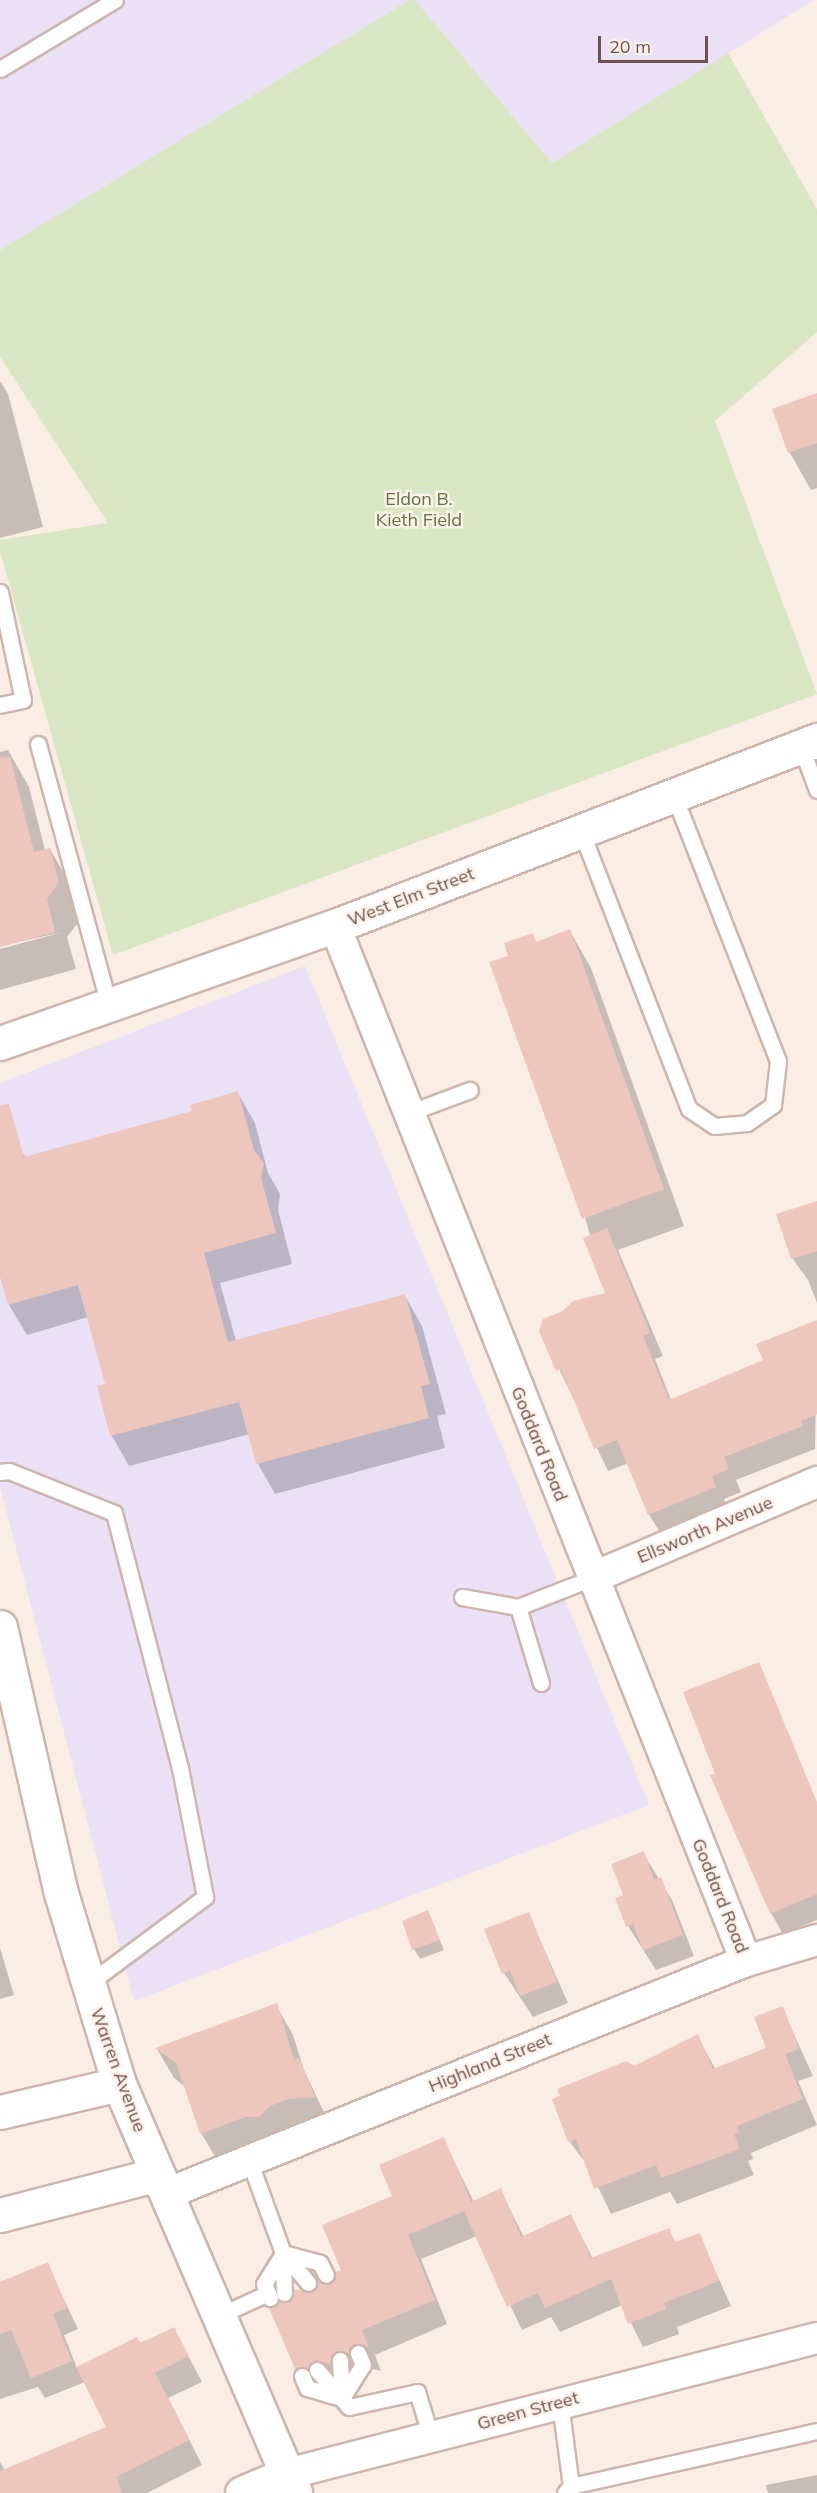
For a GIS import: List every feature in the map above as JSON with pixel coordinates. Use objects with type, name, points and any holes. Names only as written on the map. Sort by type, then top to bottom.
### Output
[{"type":"main road","name":"West Elm Street","points":[[0,1043],[335,926],[809,743]]},
{"type":"main road","name":"Warren Avenue","points":[[0,1627],[11,1719],[119,2084],[291,2484]]},
{"type":"main road","points":[[0,2112],[119,2084]]},
{"type":"main road","points":[[0,2215],[162,2184]]},
{"type":"main road","name":"Green Street","points":[[242,2493],[291,2484]]},
{"type":"street","name":"Goddard Road","points":[[335,926],[746,1961]]},
{"type":"street","name":"Ellsworth Avenue","points":[[592,1578],[817,1482]]},
{"type":"street","name":"Highland Street","points":[[162,2184],[249,2160],[746,1961],[817,1940]]},
{"type":"street","name":"Green Street","points":[[291,2484],[431,2437],[817,2338]]},
{"type":"lane","points":[[0,69],[115,0]]},
{"type":"lane","points":[[0,592],[23,700],[0,705]]},
{"type":"lane","points":[[809,743],[817,790]]},
{"type":"lane","points":[[38,744],[109,1005]]},
{"type":"lane","points":[[581,831],[689,1109],[714,1126],[747,1123],[773,1105],[778,1061],[674,795]]},
{"type":"lane","points":[[408,1113],[470,1090]]},
{"type":"lane","points":[[0,1472],[9,1471],[114,1513],[180,1768],[205,1897],[88,1984]]},
{"type":"lane","points":[[462,1597],[518,1607],[592,1578]]},
{"type":"lane","points":[[518,1607],[541,1683]]},
{"type":"lane","points":[[249,2160],[283,2253],[308,2283]]},
{"type":"lane","points":[[283,2253],[320,2263],[326,2276]]},
{"type":"lane","points":[[218,2316],[274,2295],[264,2284],[283,2253]]},
{"type":"lane","points":[[342,2398],[363,2365],[358,2353]]},
{"type":"lane","points":[[340,2360],[342,2398]]},
{"type":"lane","points":[[317,2370],[349,2407],[417,2392],[431,2437]]},
{"type":"lane","points":[[302,2376],[307,2388],[342,2398]]},
{"type":"lane","points":[[560,2403],[568,2489],[817,2432]]},
{"type":"shaded area","points":[[0,0],[409,0],[0,250]]},
{"type":"shaded area","points":[[415,0],[814,0],[552,163]]},
{"type":"shaded area","points":[[305,966],[649,1805],[134,2001],[0,1487],[0,1083]]},
{"type":"green space","name":"Eldon B. Kieth Field","points":[[409,0],[415,0],[552,163],[728,53],[817,209],[817,332],[715,421],[817,694],[113,955],[0,551],[0,540],[108,523],[0,357],[0,250]]},
{"type":"building","points":[[817,393],[817,443],[788,453],[772,409]]},
{"type":"building","points":[[10,757],[34,852],[50,848],[59,882],[47,899],[55,932],[0,947],[0,758]]},
{"type":"building","points":[[570,929],[664,1189],[582,1219],[489,962],[508,956],[504,943],[533,933],[536,942]]},
{"type":"building","points":[[238,1091],[254,1150],[264,1163],[261,1178],[276,1233],[204,1253],[228,1342],[405,1294],[430,1384],[421,1386],[429,1418],[256,1464],[239,1402],[110,1436],[97,1386],[105,1384],[78,1285],[8,1305],[0,1277],[0,1105],[9,1104],[24,1157],[192,1111],[190,1105]]},
{"type":"building","points":[[817,1201],[817,1251],[791,1259],[776,1214]]},
{"type":"building","points":[[607,1228],[650,1333],[643,1336],[669,1400],[763,1360],[756,1344],[817,1320],[817,1414],[801,1421],[803,1426],[724,1457],[729,1469],[712,1476],[716,1487],[648,1515],[617,1440],[594,1449],[561,1369],[556,1371],[539,1331],[543,1319],[563,1311],[573,1301],[605,1293],[583,1238]]},
{"type":"building","points":[[759,1662],[817,1802],[817,1894],[770,1914],[710,1775],[715,1774],[683,1692]]},
{"type":"building","points":[[644,1851],[654,1880],[661,1877],[683,1935],[643,1950],[633,1924],[626,1927],[615,1898],[623,1895],[611,1864]]},
{"type":"building","points":[[428,1910],[440,1940],[412,1950],[402,1921]]},
{"type":"building","points":[[529,1912],[557,1982],[520,1996],[510,1971],[502,1974],[484,1929]]},
{"type":"building","points":[[277,2003],[294,2060],[299,2058],[315,2097],[288,2099],[270,2106],[259,2117],[245,2117],[200,2134],[176,2063],[155,2048]]},
{"type":"building","points":[[783,2006],[799,2049],[785,2054],[803,2099],[737,2126],[739,2132],[734,2134],[740,2149],[661,2178],[656,2165],[594,2189],[576,2139],[568,2142],[552,2099],[560,2096],[557,2089],[626,2061],[634,2066],[698,2034],[713,2069],[766,2048],[754,2017]]},
{"type":"building","points":[[444,2137],[471,2202],[501,2188],[521,2237],[571,2214],[591,2258],[669,2228],[675,2242],[700,2233],[719,2281],[664,2303],[666,2309],[628,2324],[611,2279],[545,2308],[538,2293],[507,2307],[464,2211],[408,2235],[435,2300],[362,2330],[369,2348],[355,2344],[349,2357],[339,2350],[332,2355],[330,2364],[316,2360],[308,2368],[295,2369],[269,2308],[279,2301],[290,2301],[294,2289],[310,2292],[317,2287],[317,2279],[326,2285],[334,2280],[335,2272],[341,2270],[322,2225],[392,2196],[379,2165]]},
{"type":"building","points":[[48,2262],[67,2308],[53,2314],[72,2361],[31,2378],[11,2330],[0,2334],[0,2282]]},
{"type":"building","points":[[174,2327],[189,2356],[155,2373],[189,2440],[116,2477],[122,2493],[0,2493],[0,2471],[106,2427],[76,2367],[137,2337],[141,2343]]}]
